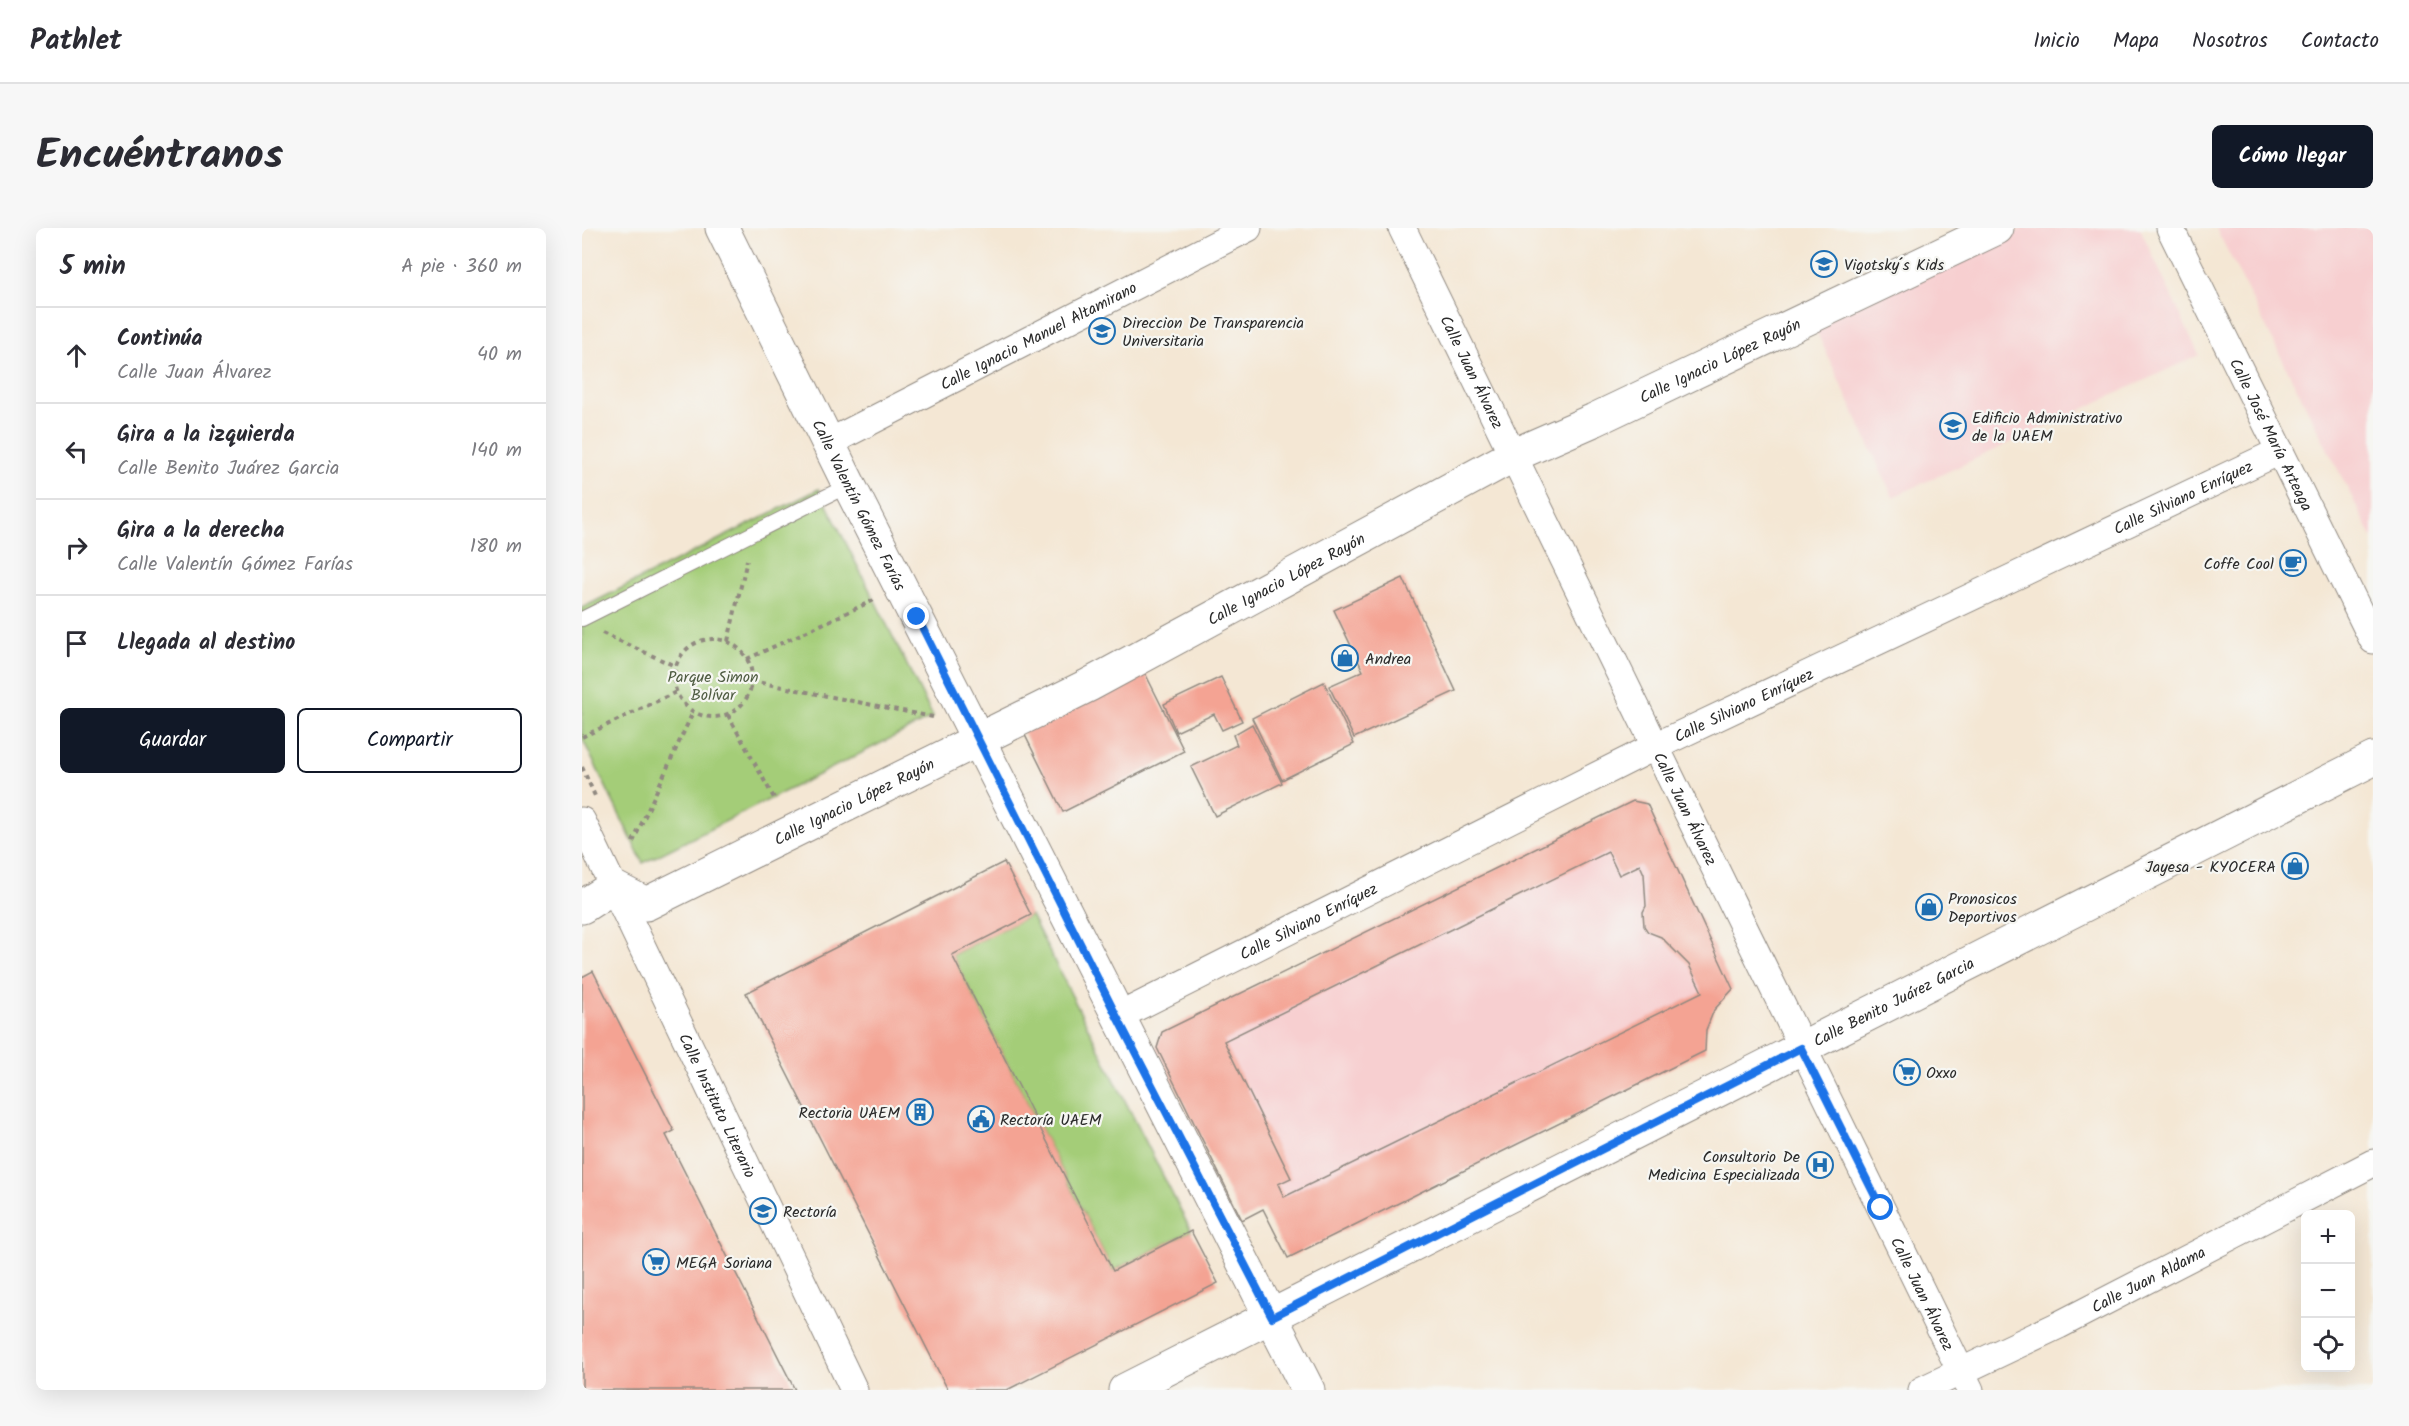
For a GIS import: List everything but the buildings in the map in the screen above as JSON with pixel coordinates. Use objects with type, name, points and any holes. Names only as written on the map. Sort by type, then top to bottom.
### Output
[{"type":"main road","name":"Calle Valentín Gómez Farías","points":[[722,228],[1117,1017],[1308,1390]]},
{"type":"main road","name":"Calle Ignacio López Rayón","points":[[613,887],[646,904],[1089,685],[1514,455],[1594,420],[1996,228]]},
{"type":"main road","name":"Calle Benito Juárez Garcia","points":[[1125,1390],[2373,759]]},
{"type":"main road","points":[[582,907],[613,887]]},
{"type":"street","name":"Calle Ignacio Manuel Altamirano","points":[[828,443],[1248,228]]},
{"type":"street","name":"Calle Juan Álvarez","points":[[1402,228],[1965,1381]]},
{"type":"street","name":"Calle José María Arteaga","points":[[2170,228],[2373,640]]},
{"type":"street","name":"Calle Silviano Enríquez","points":[[1117,1017],[1654,747],[2280,451]]},
{"type":"street","name":"Calle Instituto Literario","points":[[582,821],[854,1390]]},
{"type":"street","name":"Calle Juan Aldama","points":[[1922,1390],[1965,1381],[2059,1325],[2373,1163]]},
{"type":"lane","points":[[587,624],[753,533],[849,485]]},
{"type":"path","points":[[728,641],[753,533]]},
{"type":"path","points":[[747,659],[874,600]]},
{"type":"path","points":[[587,624],[675,666]]},
{"type":"path","points":[[715,638],[728,641],[747,659],[752,681],[745,701],[729,715],[717,718],[704,717],[682,704],[673,679],[675,666],[681,654],[690,645],[715,638]]},
{"type":"path","points":[[752,681],[933,717]]},
{"type":"path","points":[[582,737],[676,692]]},
{"type":"path","points":[[633,842],[693,712]]},
{"type":"path","points":[[729,715],[774,798]]},
{"type":"shaded area","name":"Edificio Administrativo de la UAEM","points":[[2024,228],[2140,228],[2199,355],[1893,497],[1814,326]]},
{"type":"shaded area","points":[[2216,228],[2373,228],[2373,539]]},
{"type":"shaded area","points":[[1633,801],[1647,804],[1733,989],[1714,1010],[1706,1030],[1705,1051],[1288,1258],[1264,1209],[1242,1220],[1157,1048],[1160,1033]]},
{"type":"green space","name":"Parque Simon Bolívar","points":[[819,489],[933,717],[643,863],[582,738],[582,608]]},
{"type":"green space","points":[[1031,915],[1191,1231],[1113,1271],[952,955]]},
{"type":"place","name":"Vigotsky´s Kids","points":[[1824,264]]},
{"type":"place","name":"Direccion De Transparencia Universitaria","points":[[1102,331]]},
{"type":"place","name":"Edificio Administrativo de la UAEM","points":[[1953,426]]},
{"type":"place","name":"Coffe Cool","points":[[2293,563]]},
{"type":"place","name":"Andrea","points":[[1345,658]]},
{"type":"place","name":"Jayesa - KYOCERA","points":[[2295,866]]},
{"type":"place","name":"Pronosicos Deportivos","points":[[1929,907]]},
{"type":"place","name":"Oxxo","points":[[1907,1072]]},
{"type":"place","name":"Rectoria UAEM","points":[[920,1112]]},
{"type":"place","name":"Rectoría UAEM","points":[[981,1119]]},
{"type":"place","name":"Consultorio De Medicina Especializada","points":[[1820,1165]]},
{"type":"place","name":"Rectoría","points":[[763,1211]]},
{"type":"place","name":"MEGA Soriana","points":[[656,1262]]},
{"type":"route","points":[[917,617],[1117,1017],[1272,1317],[1801,1048],[1881,1208]]}]
